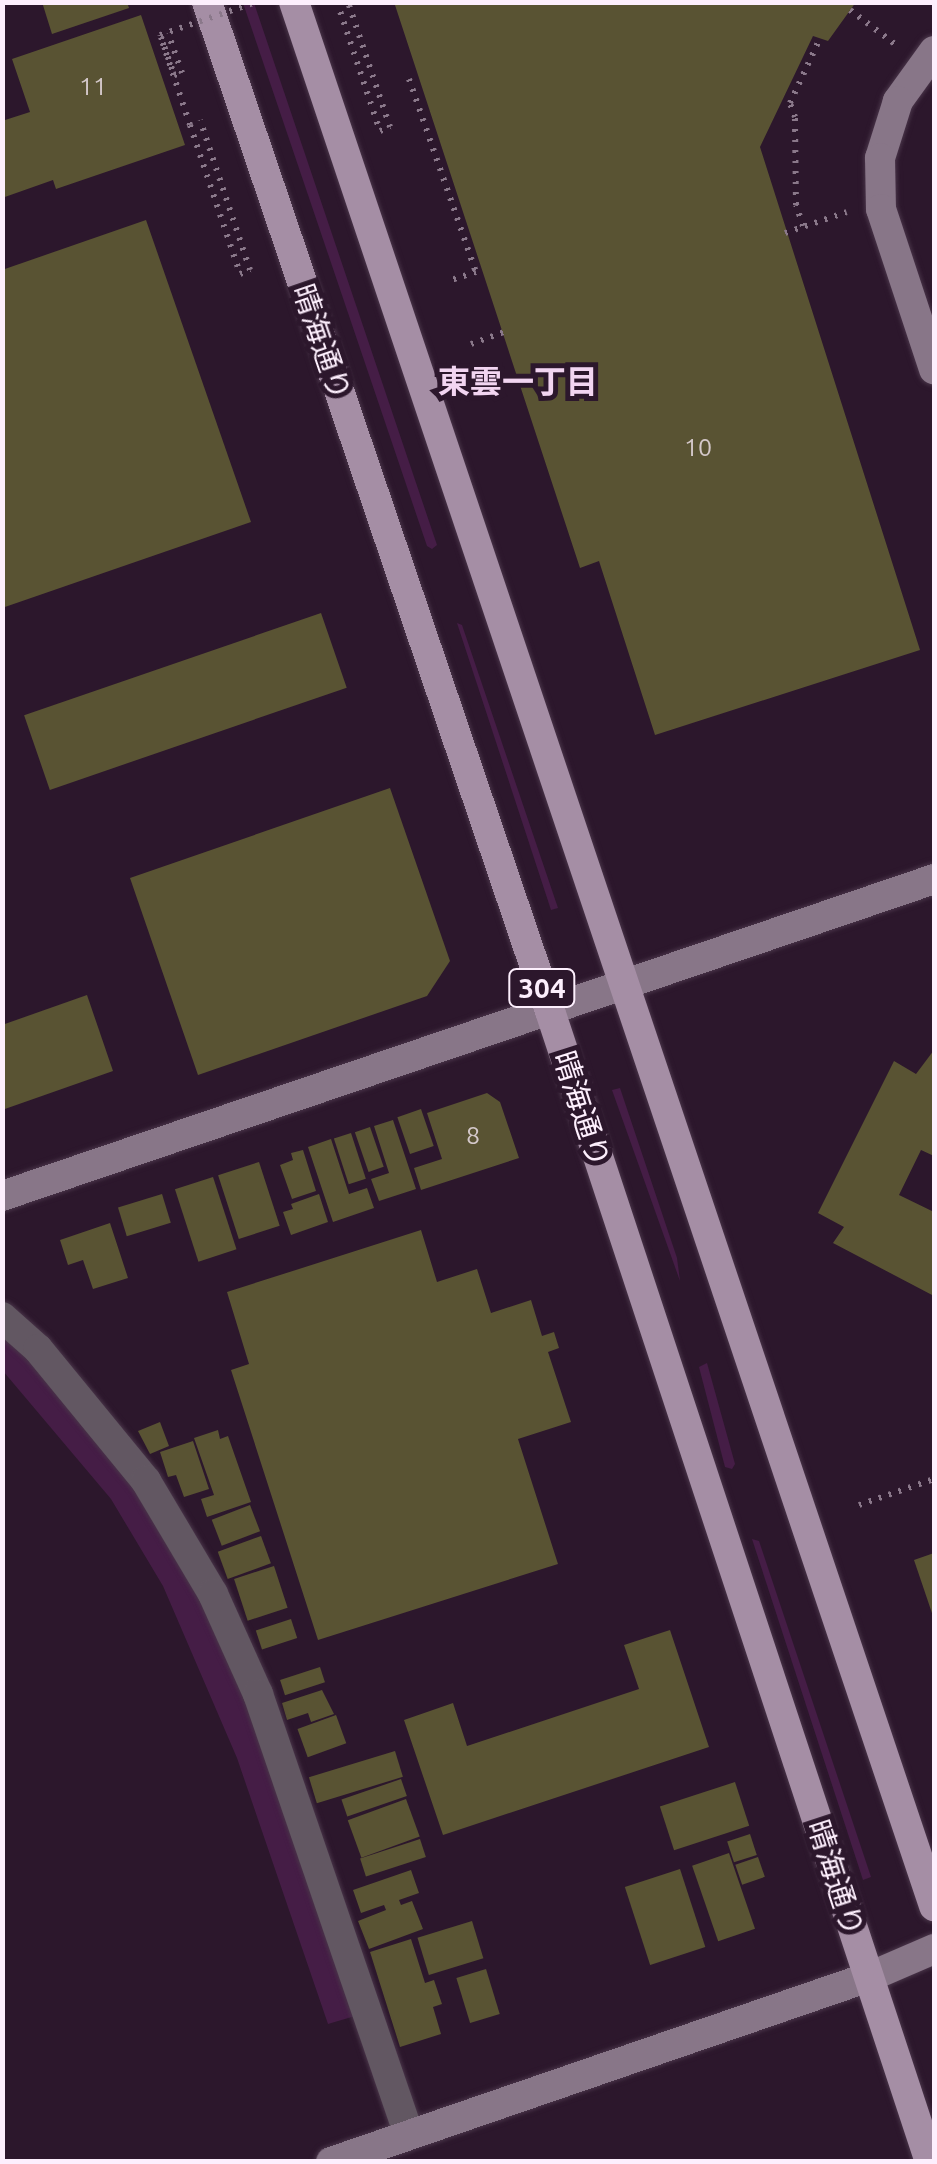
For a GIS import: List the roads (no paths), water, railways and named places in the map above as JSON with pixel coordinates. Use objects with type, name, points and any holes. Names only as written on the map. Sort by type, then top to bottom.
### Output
[{"type":"main road","name":"晴海通り","points":[[206,2],[550,1011],[930,2162]]},
{"type":"main road","name":"304","points":[[294,2],[934,1906]]},
{"type":"street","points":[[934,51],[898,101],[880,172],[881,209],[934,370]]},
{"type":"street","points":[[2,1196],[934,879]]},
{"type":"street","points":[[2,1317],[38,1349],[146,1481],[213,1594],[258,1694],[408,2133]]},
{"type":"street","points":[[331,2162],[869,1977],[934,1949]]},
{"type":"district","name":"東雲一丁目","points":[[518,381]]}]
